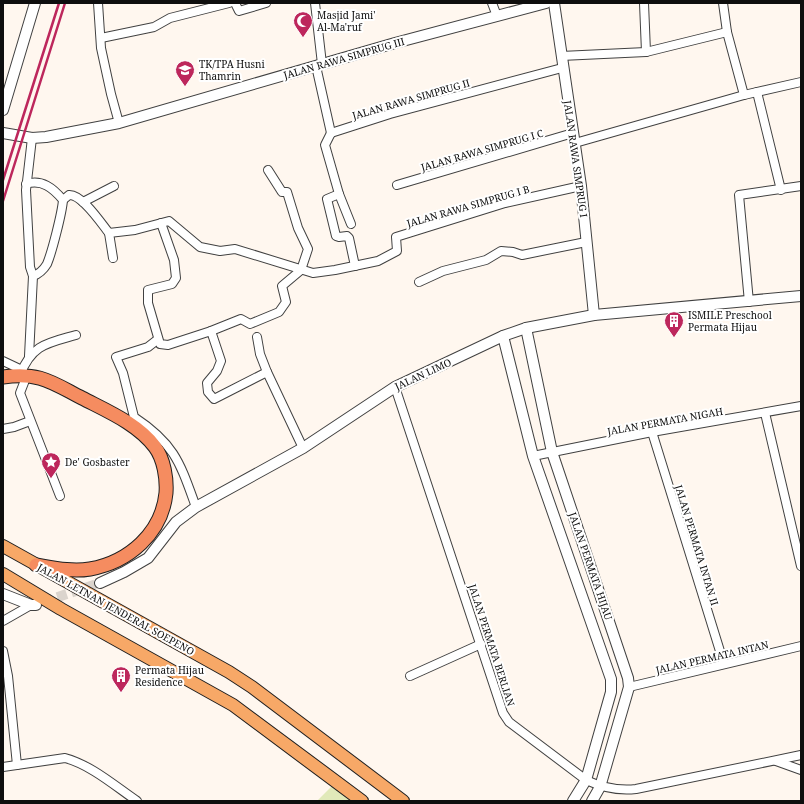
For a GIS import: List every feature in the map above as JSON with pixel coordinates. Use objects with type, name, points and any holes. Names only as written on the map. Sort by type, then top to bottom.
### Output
[{"type":"highway","points":[[3,377],[23,373],[46,379],[110,413],[149,440],[156,448],[163,466],[166,490],[161,516],[155,528],[138,547],[120,559],[91,569],[62,570],[36,565]]},
{"type":"main road","name":"JALAN LETNAN JENDERAL SOEPENO","points":[[3,546],[229,672],[252,687],[403,801]]},
{"type":"main road","points":[[3,574],[61,609],[233,705],[362,801]]},
{"type":"street","points":[[3,110],[35,3]]},
{"type":"street","points":[[98,3],[100,38],[111,94],[119,123]]},
{"type":"street","points":[[100,38],[154,27],[170,18],[230,3]]},
{"type":"street","points":[[235,3],[239,10],[266,3]]},
{"type":"street","points":[[315,3],[319,65],[331,132],[325,145],[339,194],[351,224]]},
{"type":"street","points":[[492,3],[497,16]]},
{"type":"street","name":"JALAN RAWA SIMPRUG III","points":[[3,133],[32,138],[51,137],[119,123],[319,65],[546,3]]},
{"type":"street","name":"JALAN RAWA SIMPRUG I","points":[[554,3],[562,68],[581,186],[594,315]]},
{"type":"street","points":[[644,3],[646,52]]},
{"type":"street","points":[[723,3],[728,32],[744,95]]},
{"type":"street","points":[[561,56],[646,52],[728,32]]},
{"type":"street","name":"JALAN RAWA SIMPRUG II","points":[[331,132],[390,114],[562,68]]},
{"type":"street","name":"JALAN RAWA SIMPRUG I C","points":[[397,185],[574,138],[801,82]]},
{"type":"street","points":[[757,92],[781,190]]},
{"type":"street","points":[[32,138],[26,184],[30,267],[33,276],[29,356],[23,373],[20,393],[60,496]]},
{"type":"street","points":[[161,223],[174,260],[176,278],[172,284],[148,290],[147,299],[157,340],[160,344],[165,346],[211,331],[241,319],[250,324],[279,312],[286,302],[282,286],[302,270],[308,249],[298,228],[287,192],[282,192],[268,170]]},
{"type":"street","points":[[26,184],[38,182],[44,184],[57,192],[63,200],[62,212],[47,263],[42,271],[33,276]]},
{"type":"street","points":[[83,202],[114,186]]},
{"type":"street","name":"JALAN RAWA SIMPRUG I B","points":[[355,266],[383,259],[396,251],[396,237],[505,203],[581,186]]},
{"type":"street","points":[[749,302],[739,195],[801,186]]},
{"type":"street","points":[[109,233],[135,230],[170,221],[201,247],[220,251],[235,249],[313,273],[355,266],[349,238],[347,236],[336,236],[327,199],[339,194]]},
{"type":"street","points":[[63,200],[73,195],[83,202],[109,233],[113,258]]},
{"type":"street","points":[[419,282],[443,271],[486,260],[501,251],[513,252],[522,256],[586,242]]},
{"type":"street","name":"JALAN LIMO","points":[[100,583],[124,572],[148,558],[176,522],[196,507],[303,448],[394,387],[503,336],[526,328],[594,315],[749,302],[801,296]]},
{"type":"street","name":"JALAN PERMATA HIJAU","points":[[526,328],[552,452],[626,670],[628,687],[600,786],[592,801]]},
{"type":"street","points":[[211,331],[221,361],[217,371],[208,383],[211,397],[216,399],[267,372]]},
{"type":"street","points":[[29,356],[41,347],[76,335]]},
{"type":"street","name":"JALAN PERMATA HIJAU","points":[[503,336],[533,456],[611,679],[611,692],[586,780],[573,801]]},
{"type":"street","points":[[257,337],[260,354],[267,372],[303,448]]},
{"type":"street","points":[[157,340],[148,346],[116,357],[123,373],[134,417],[152,429],[164,441],[179,461],[196,507]]},
{"type":"street","points":[[3,362],[23,373]]},
{"type":"street","name":"JALAN PERMATA BERLIAN","points":[[394,387],[503,713],[509,722],[586,780],[600,786],[619,790],[636,789],[801,755]]},
{"type":"street","name":"JALAN PERMATA NIGAH","points":[[533,456],[652,432],[801,406]]},
{"type":"street","points":[[765,413],[801,566]]},
{"type":"street","points":[[3,429],[14,427],[30,421]]},
{"type":"street","name":"JALAN PERMATA INTAN II","points":[[652,432],[724,664]]},
{"type":"street","points":[[3,594],[33,605]]},
{"type":"street","points":[[3,621],[33,605]]},
{"type":"street","points":[[410,676],[481,644]]},
{"type":"street","name":"JALAN PERMATA INTAN","points":[[628,687],[801,646]]},
{"type":"street","points":[[3,651],[8,676],[17,765]]},
{"type":"street","points":[[3,767],[65,758],[94,772],[137,801]]},
{"type":"street","points":[[775,761],[801,770]]},
{"type":"green space","points":[[334,784],[357,801],[317,801]]},
{"type":"tunnel","points":[[43,602],[100,583]]},
{"type":"railway","points":[[3,180],[59,3]]},
{"type":"railway","points":[[3,201],[65,3]]},
{"type":"place","name":"Masjid Jami' Al-Ma'ruf","points":[[303,38]]},
{"type":"place","name":"TK/TPA Husni Thamrin","points":[[185,87]]},
{"type":"place","name":"ISMILE Preschool Permata Hijau","points":[[674,338]]},
{"type":"place","name":"De' Gosbaster","points":[[51,479]]},
{"type":"place","name":"Permata Hijau Residence","points":[[121,693]]}]
